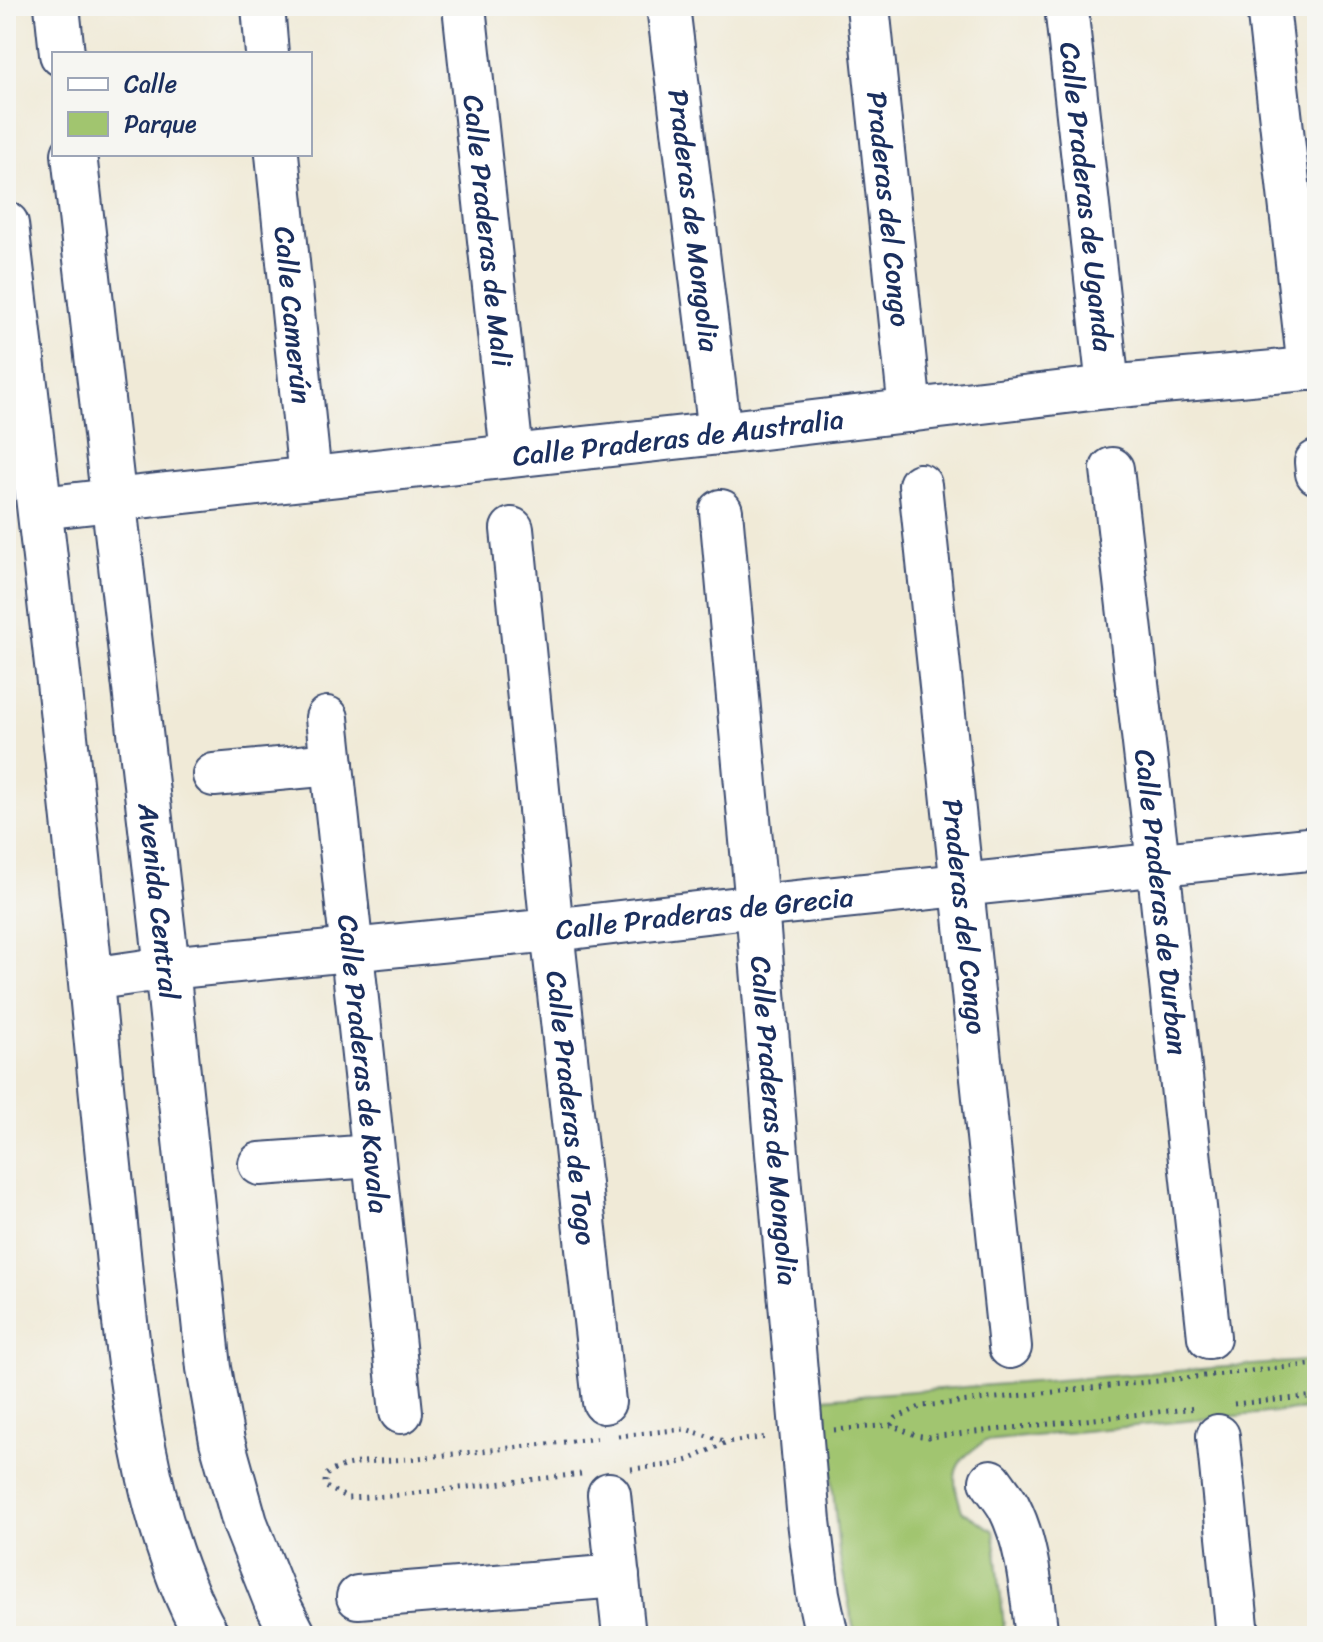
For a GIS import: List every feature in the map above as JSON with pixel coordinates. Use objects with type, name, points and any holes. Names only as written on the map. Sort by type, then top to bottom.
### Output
[{"type":"main road","points":[[57,6],[62,52]]},
{"type":"main road","name":"Avenida Central","points":[[74,156],[167,968],[209,1368],[222,1441],[245,1523],[276,1601],[294,1636]]},
{"type":"main road","points":[[6,224],[40,508],[136,1405],[148,1471],[167,1540],[184,1589],[207,1636]]},
{"type":"street","points":[[263,6],[267,52]]},
{"type":"street","name":"Calle Praderas de Mali","points":[[464,6],[512,455]]},
{"type":"street","name":"Praderas de Mongolia","points":[[668,6],[720,433]]},
{"type":"street","name":"Praderas del Congo","points":[[868,6],[910,411]]},
{"type":"street","name":"Calle Praderas de Uganda","points":[[1066,6],[1108,387]]},
{"type":"street","points":[[1268,6],[1313,368]]},
{"type":"street","name":"Calle Camerún","points":[[277,156],[310,478]]},
{"type":"street","name":"Calle Praderas de Australia","points":[[40,508],[1108,387],[1313,368]]},
{"type":"street","name":"Calle Praderas de Durban","points":[[1112,469],[1209,1337]]},
{"type":"street","name":"Praderas del Congo","points":[[920,485],[1010,1347]]},
{"type":"street","name":"Calle Praderas de Mongolia","points":[[721,511],[809,1521],[827,1636]]},
{"type":"street","name":"Calle Praderas de Togo","points":[[512,529],[604,1402]]},
{"type":"street","name":"Calle Praderas de Kavala","points":[[327,718],[401,1412]]},
{"type":"street","points":[[214,775],[332,764]]},
{"type":"street","name":"Calle Praderas de Grecia","points":[[90,979],[167,968],[1317,848]]},
{"type":"street","name":"Calle Praderas de Kavala","points":[[260,1164],[373,1156]]},
{"type":"street","points":[[1216,1416],[1238,1636]]},
{"type":"street","points":[[608,1479],[624,1636]]},
{"type":"street","points":[[991,1481],[1009,1507],[1020,1539],[1037,1636]]},
{"type":"street","points":[[358,1597],[618,1576]]},
{"type":"path","points":[[1317,1364],[922,1406],[896,1418],[891,1425],[929,1437],[1216,1416],[1317,1396]]},
{"type":"path","points":[[676,1428],[727,1442],[689,1460],[608,1479],[348,1498],[326,1487],[325,1482],[326,1475],[331,1471],[363,1462],[676,1428]]},
{"type":"green space","points":[[1317,1360],[1317,1408],[985,1441],[965,1456],[956,1470],[955,1478],[962,1511],[994,1531],[1005,1636],[857,1636],[839,1552],[824,1398]]}]
